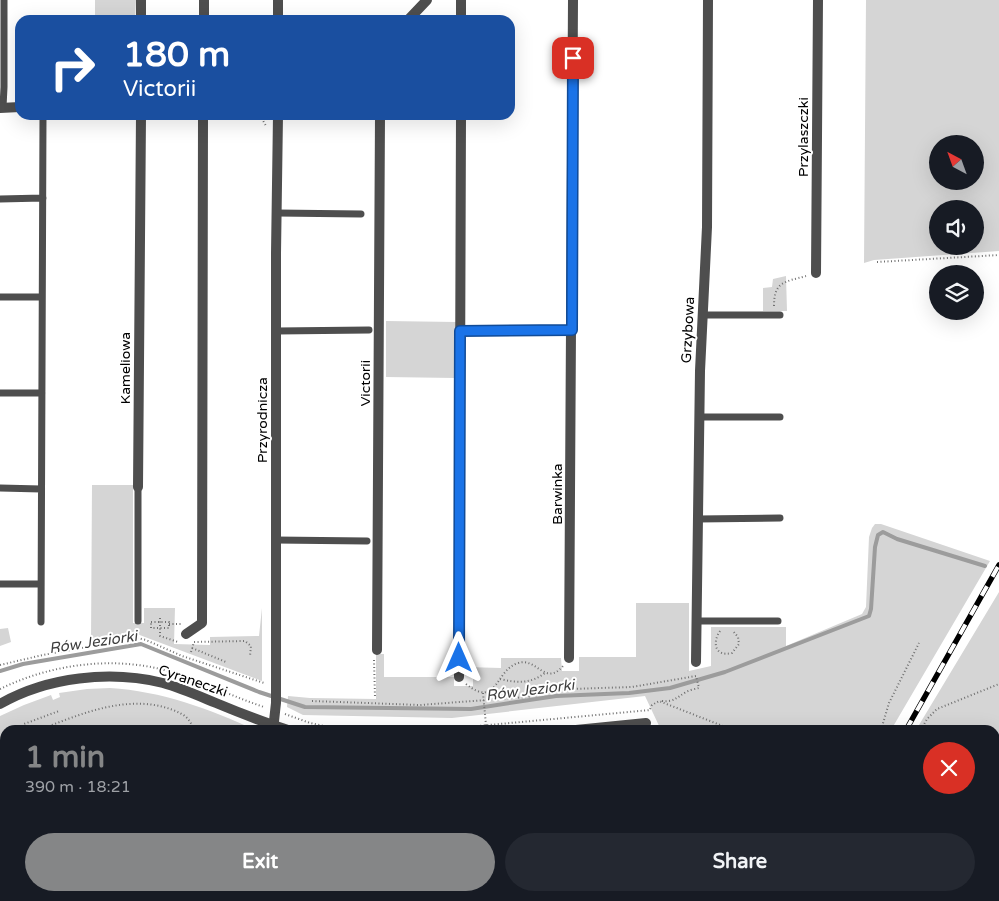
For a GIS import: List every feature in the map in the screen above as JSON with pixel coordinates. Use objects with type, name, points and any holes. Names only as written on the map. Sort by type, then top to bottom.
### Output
[{"type":"street","points":[[141,0],[141,15]]},
{"type":"street","points":[[204,0],[204,15]]},
{"type":"street","points":[[278,0],[278,15]]},
{"type":"street","points":[[413,15],[428,0]]},
{"type":"street","points":[[461,15],[462,0]]},
{"type":"street","name":"Barwinka","points":[[569,658],[573,0]]},
{"type":"street","name":"Grzybowa","points":[[696,662],[699,417],[707,227],[708,0]]},
{"type":"street","name":"Przylaszczki","points":[[816,273],[818,0]]},
{"type":"street","points":[[1,107],[15,107]]},
{"type":"street","name":"Kameliowa","points":[[138,487],[141,120]]},
{"type":"street","points":[[186,634],[202,624],[203,120]]},
{"type":"street","name":"Przyrodnicza","points":[[274,725],[276,702],[271,685],[275,540],[278,120]]},
{"type":"street","name":"Victorii","points":[[377,650],[380,120]]},
{"type":"street","points":[[459,678],[461,120]]},
{"type":"street","points":[[460,331],[572,330]]},
{"type":"street","name":"Cyraneczki","points":[[0,704],[25,692],[74,679],[96,677],[136,678],[163,683],[195,694],[267,725]]},
{"type":"street","points":[[626,725],[646,723]]},
{"type":"lane","points":[[1,107],[4,87],[4,0]]},
{"type":"lane","points":[[41,622],[43,120]]},
{"type":"lane","points":[[0,199],[43,198]]},
{"type":"lane","points":[[277,213],[361,214]]},
{"type":"lane","points":[[0,297],[41,297]]},
{"type":"lane","points":[[703,315],[780,311]]},
{"type":"lane","points":[[277,332],[369,330]]},
{"type":"lane","points":[[0,393],[42,393]]},
{"type":"lane","points":[[699,417],[780,417]]},
{"type":"lane","name":"Kameliowa","points":[[138,487],[138,620]]},
{"type":"lane","points":[[0,488],[41,488]]},
{"type":"lane","points":[[697,519],[780,518]]},
{"type":"lane","points":[[275,540],[367,541]]},
{"type":"lane","points":[[0,584],[41,584]]},
{"type":"lane","points":[[696,621],[778,621]]},
{"type":"path","points":[[877,262],[999,255]]},
{"type":"path","points":[[780,311],[774,308],[774,294],[778,286],[816,273]]},
{"type":"path","points":[[151,622],[169,622],[169,628],[151,628],[151,622]]},
{"type":"path","points":[[720,631],[716,637],[715,644],[718,651],[725,654],[732,653],[739,644],[738,637],[733,631]]},
{"type":"path","points":[[0,665],[137,638],[261,684],[271,685]]},
{"type":"path","points":[[226,662],[192,650],[194,642],[245,641],[251,646],[250,656]]},
{"type":"path","points":[[883,725],[889,704],[919,643]]},
{"type":"path","points":[[374,697],[374,654],[377,650]]},
{"type":"path","points":[[459,678],[477,692],[483,693],[491,691],[512,666],[522,662],[530,664],[545,673],[554,673],[558,672],[569,658]]},
{"type":"path","points":[[500,679],[523,683],[539,678],[545,673]]},
{"type":"path","points":[[312,701],[420,705],[484,702],[570,689],[632,687],[696,676],[699,688],[686,692],[680,698],[670,701],[659,701],[652,705],[646,723]]},
{"type":"path","points":[[924,725],[927,719],[937,709],[999,684]]},
{"type":"path","points":[[483,693],[486,725],[650,710]]},
{"type":"path","points":[[659,701],[720,725]]},
{"type":"path","points":[[54,725],[113,706],[142,703],[179,712],[188,718],[191,725]]},
{"type":"path","points":[[24,725],[59,711]]},
{"type":"path","points":[[282,712],[316,725]]},
{"type":"shaded area","points":[[95,0],[136,0],[135,15],[95,15]]},
{"type":"shaded area","points":[[866,0],[999,0],[999,251],[984,252],[984,200],[929,200],[929,255],[943,255],[874,260],[864,263]]},
{"type":"shaded area","points":[[786,276],[787,311],[763,311],[763,288],[772,287],[773,279]]},
{"type":"shaded area","points":[[386,321],[456,322],[455,378],[386,377]]},
{"type":"shaded area","points":[[92,485],[133,485],[133,623],[144,623],[144,608],[175,608],[174,644],[210,645],[210,637],[259,636],[262,608],[262,681],[137,634],[91,641]]},
{"type":"shaded area","points":[[875,524],[881,524],[990,561],[894,725],[659,725],[645,696],[452,718],[303,715],[287,707],[288,696],[376,699],[376,654],[384,654],[384,677],[454,677],[454,686],[473,686],[473,672],[464,672],[465,667],[501,668],[501,658],[561,658],[562,671],[579,671],[579,657],[636,657],[636,603],[689,603],[689,671],[711,666],[711,627],[786,627],[786,646],[862,614],[866,607],[869,537]]},
{"type":"shaded area","points":[[999,592],[999,725],[919,725]]},
{"type":"shaded area","points":[[8,628],[11,642],[0,646],[0,629]]},
{"type":"shaded area","points":[[110,688],[166,697],[203,708],[244,725],[0,725],[0,716],[24,705],[51,695],[53,700],[60,697],[59,693]]},
{"type":"waterway","name":"Rów Jeziorki","points":[[0,671],[23,664],[141,644],[259,692],[305,707],[471,709],[556,696],[629,693],[670,688],[725,672],[869,616],[875,547],[878,535],[883,532],[897,539],[985,566]]},
{"type":"railway","points":[[909,725],[999,565]]},
{"type":"route","points":[[459,658],[460,331],[572,330],[573,58]]}]
